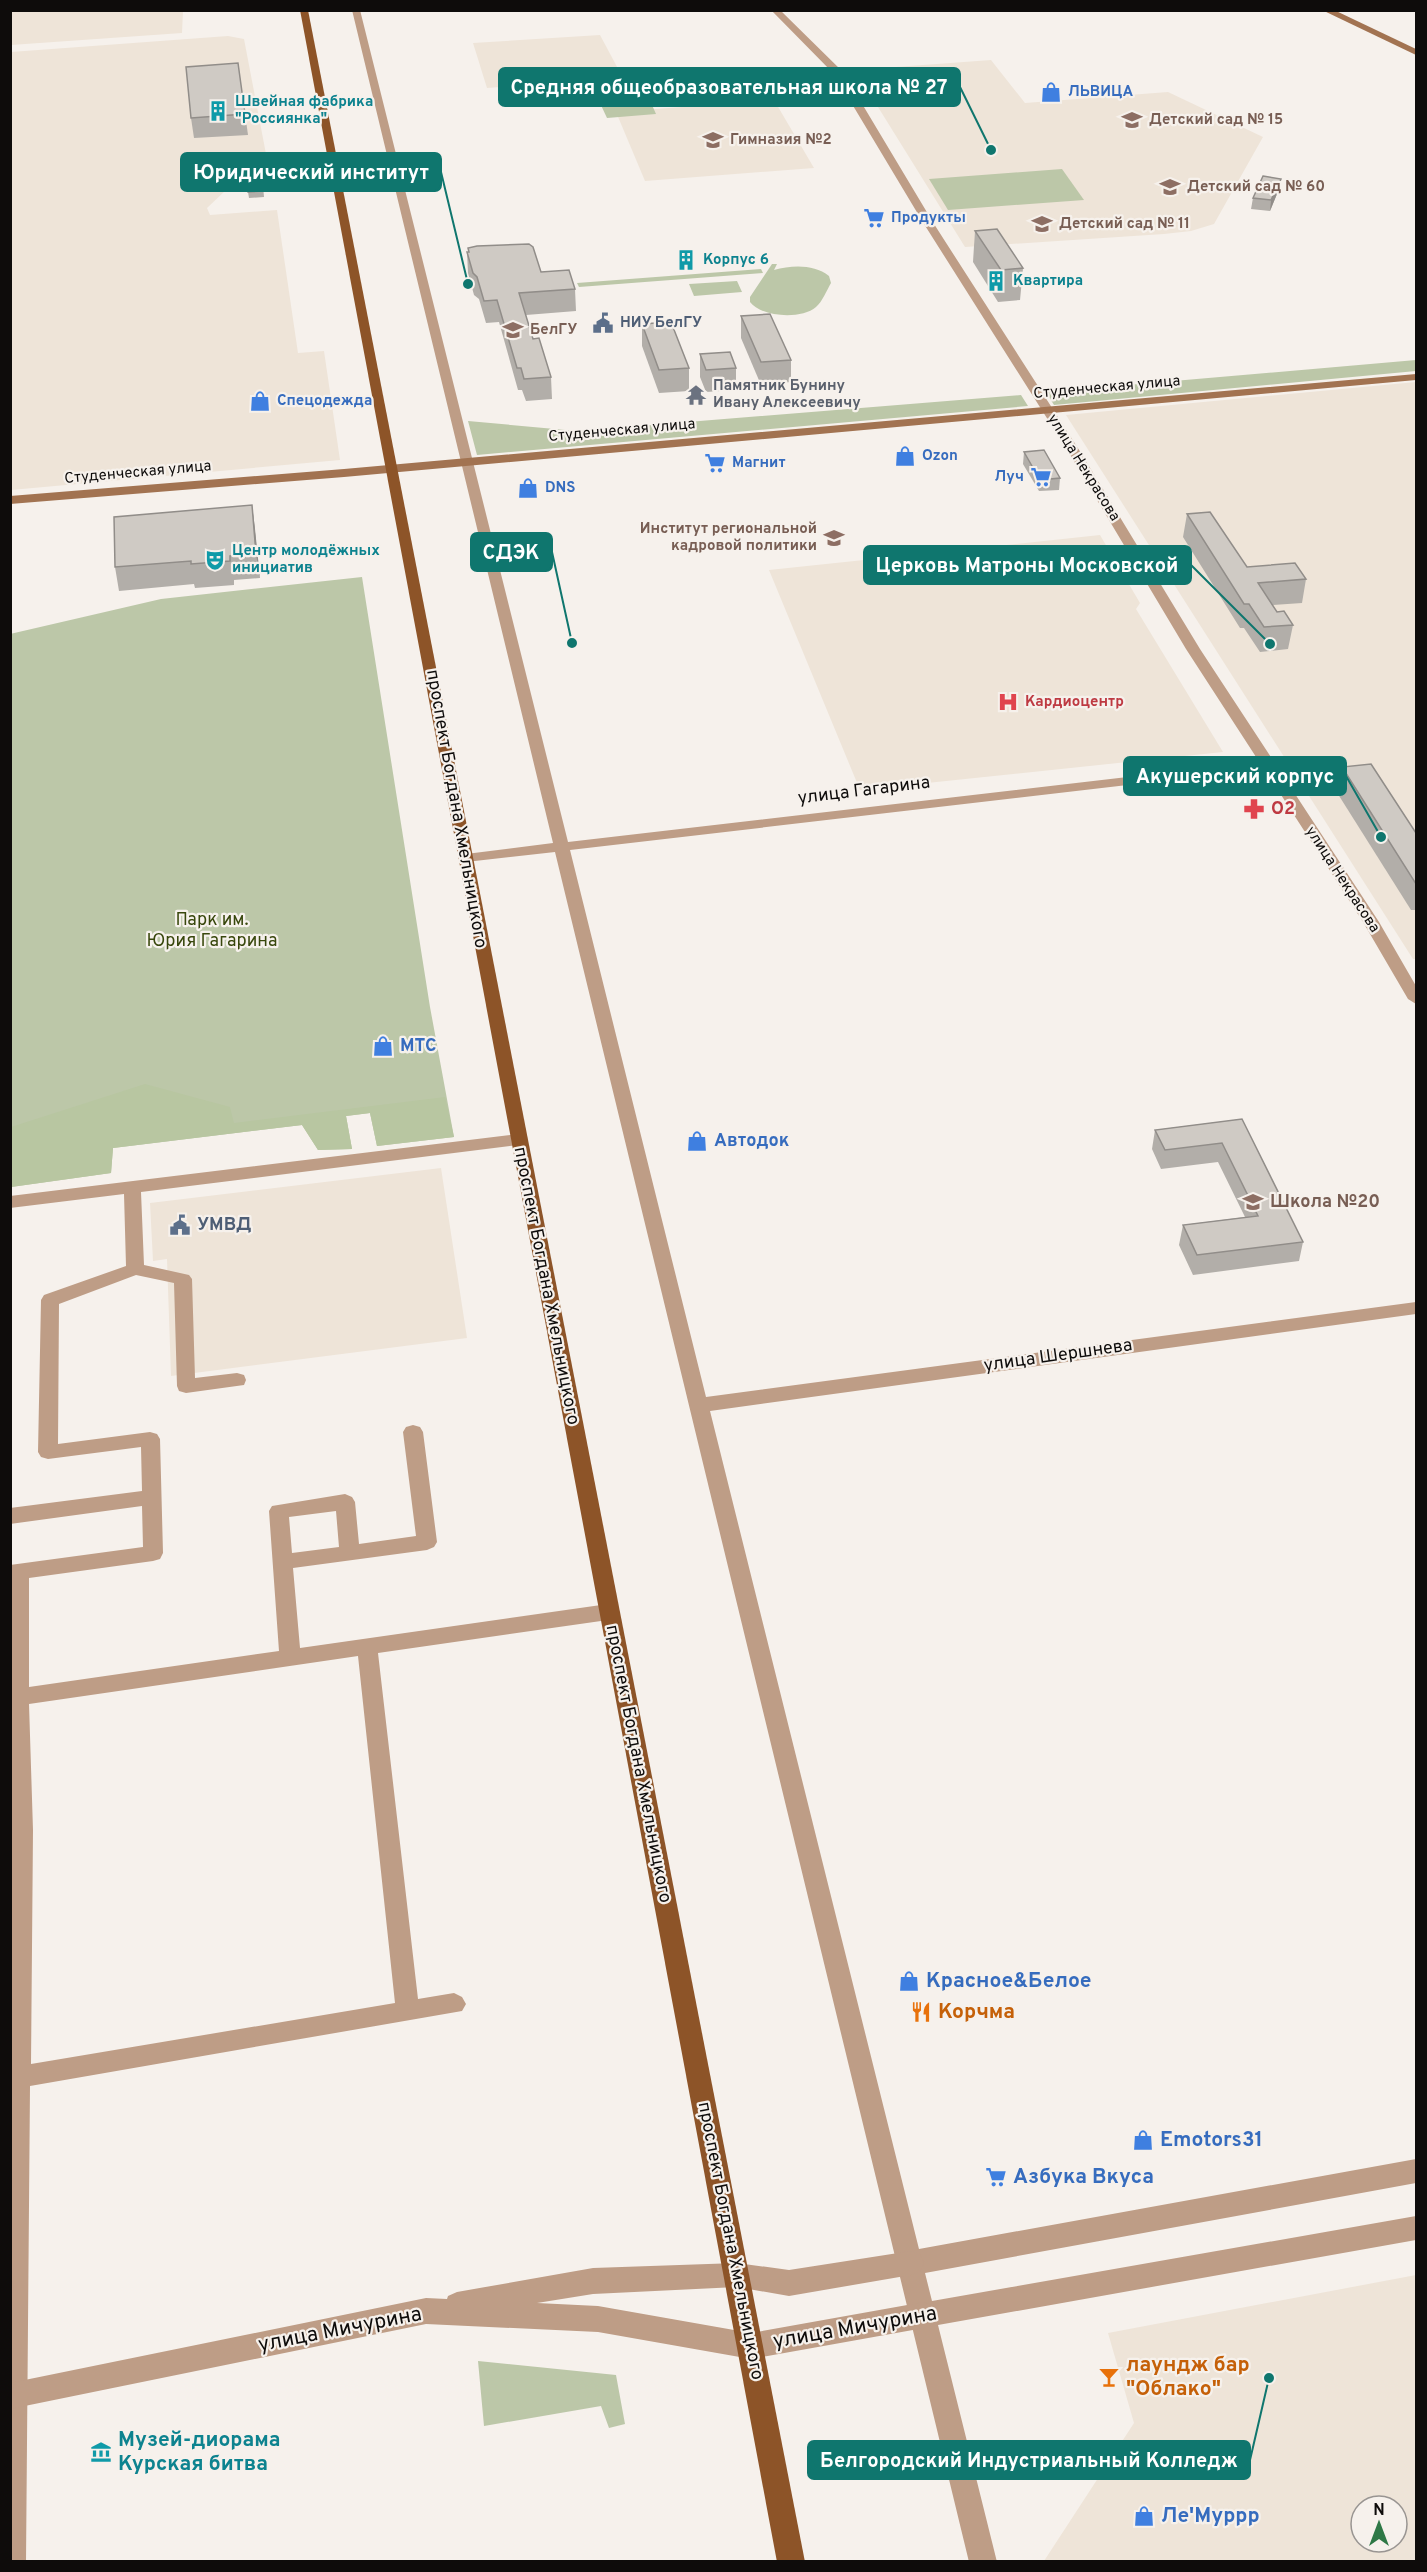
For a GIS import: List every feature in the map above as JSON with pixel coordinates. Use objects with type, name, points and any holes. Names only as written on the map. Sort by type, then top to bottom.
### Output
[{"type":"main road","name":"проспект Богдана Хмельницкого","points":[[304,10],[791,2562]]},
{"type":"main road","points":[[1326,10],[1416,52]]},
{"type":"main road","name":"Студенческая улица","points":[[10,500],[1416,377]]},
{"type":"street","points":[[356,10],[983,2562]]},
{"type":"street","name":"улица Некрасова","points":[[775,10],[838,72],[929,224],[953,257],[1266,762],[1410,977],[1416,999]]},
{"type":"street","name":"улица Гагарина","points":[[466,858],[1239,768],[1266,762]]},
{"type":"street","points":[[10,1202],[519,1140]]},
{"type":"street","points":[[132,1186],[135,1269]]},
{"type":"street","points":[[12,2562],[20,2077],[15,1573],[153,1553],[150,1438],[48,1452],[50,1300],[135,1269],[183,1279],[186,1386],[237,1380]]},
{"type":"street","name":"улица Шершнева","points":[[699,1405],[1416,1308]]},
{"type":"street","points":[[283,1562],[427,1542],[413,1432]]},
{"type":"street","points":[[10,1516],[151,1497]]},
{"type":"street","points":[[290,1658],[279,1511],[345,1502],[350,1552]]},
{"type":"street","points":[[18,1697],[608,1612]]},
{"type":"street","points":[[367,1647],[408,2012]]},
{"type":"street","points":[[20,2077],[454,2004]]},
{"type":"street","points":[[426,2311],[593,2280],[737,2274],[789,2283],[1416,2171]]},
{"type":"street","name":"улица Мичурина","points":[[13,2396],[426,2311],[598,2319],[751,2346],[1416,2228]]},
{"type":"shaded area","points":[[11,10],[183,11],[182,33],[11,45]]},
{"type":"shaded area","points":[[600,35],[623,78],[487,88],[473,43]]},
{"type":"shaded area","points":[[228,36],[244,39],[266,154],[200,158],[201,172],[243,174],[207,208],[210,215],[277,210],[298,353],[324,351],[340,460],[11,490],[11,52]]},
{"type":"shaded area","points":[[991,60],[1025,103],[1168,92],[1263,137],[1214,224],[1191,231],[1164,234],[965,247],[855,70]]},
{"type":"shaded area","name":"Гимназия №2","points":[[774,100],[814,168],[645,181],[616,112]]},
{"type":"shaded area","points":[[1416,382],[1416,959],[1413,959],[1066,415]]},
{"type":"shaded area","name":"Кардиоцентр","points":[[1100,535],[1140,603],[1136,609],[1223,752],[860,790],[769,570]]},
{"type":"shaded area","points":[[441,1168],[467,1338],[171,1376],[167,1259],[153,1261],[150,1203]]},
{"type":"shaded area","points":[[1416,2275],[1416,2561],[1044,2561],[1134,2423],[1108,2333]]},
{"type":"green space","points":[[746,74],[760,97],[652,105],[656,114],[607,118],[592,86]]},
{"type":"green space","points":[[1062,169],[1084,200],[948,210],[929,179]]},
{"type":"green space","points":[[772,264],[777,264],[774,270],[788,267],[817,269],[829,276],[831,283],[820,302],[809,311],[791,315],[772,314],[755,307],[750,302],[750,297]]},
{"type":"green space","points":[[761,269],[763,273],[579,287],[577,283]]},
{"type":"green space","points":[[737,281],[742,292],[694,296],[689,284]]},
{"type":"green space","points":[[1416,360],[1416,371],[1054,405],[1046,392]]},
{"type":"green space","points":[[1021,395],[1028,406],[477,455],[468,421],[577,431]]},
{"type":"green space","name":"Парк им. Юрия Гагарина","points":[[362,577],[430,1007],[454,1137],[377,1146],[370,1113],[346,1116],[352,1149],[318,1150],[302,1125],[113,1148],[111,1173],[11,1187],[10,634],[161,599]]},
{"type":"green space","points":[[145,1084],[230,1107],[234,1123],[445,1097],[454,1137],[377,1146],[370,1113],[346,1116],[352,1149],[318,1150],[302,1125],[113,1148],[111,1173],[11,1187],[11,1127]]},
{"type":"green space","points":[[478,2361],[616,2375],[625,2424],[609,2428],[601,2406],[484,2426]]},
{"type":"building","points":[[238,63],[245,114],[191,118],[186,67]]},
{"type":"building","points":[[262,174],[263,191],[248,192],[247,175]]},
{"type":"building","points":[[1263,176],[1281,179],[1271,200],[1253,198]]},
{"type":"building","points":[[997,229],[1023,268],[1001,270],[975,231]]},
{"type":"building","points":[[529,244],[533,247],[541,272],[569,270],[575,289],[519,293],[533,339],[539,338],[551,377],[524,379],[521,368],[517,368],[497,300],[484,301],[467,252],[469,252],[468,248],[477,246]]},
{"type":"building","points":[[770,314],[791,360],[761,362],[741,316]]},
{"type":"building","points":[[671,322],[689,368],[659,370],[642,324]]},
{"type":"building","points":[[730,352],[736,368],[706,370],[700,354]]},
{"type":"building","points":[[1044,450],[1060,478],[1040,480],[1024,452]]},
{"type":"building","points":[[252,505],[256,554],[230,556],[230,561],[191,564],[191,561],[115,567],[114,517]]},
{"type":"building","points":[[1210,512],[1247,567],[1295,563],[1306,579],[1258,583],[1277,612],[1284,611],[1293,625],[1264,627],[1249,604],[1244,604],[1187,514]]},
{"type":"building","points":[[1371,764],[1416,833],[1416,884],[1342,767]]},
{"type":"building","points":[[1242,1119],[1303,1242],[1197,1255],[1183,1225],[1258,1216],[1222,1143],[1165,1150],[1155,1130]]},
{"type":"place","name":"ЛЬВИЦА","points":[[1051,92]]},
{"type":"place","name":"Швейная фабрика \"Россиянка\"","points":[[218,111]]},
{"type":"place","name":"Детский сад № 15","points":[[1132,120]]},
{"type":"place","name":"Гимназия №2","points":[[713,140]]},
{"type":"place","name":"Средняя общеобразовательная школа № 27","points":[[991,150]]},
{"type":"place","name":"Детский сад № 60","points":[[1170,187]]},
{"type":"place","name":"Продукты","points":[[874,218]]},
{"type":"place","name":"Детский сад № 11","points":[[1042,224]]},
{"type":"place","name":"Корпус 6","points":[[686,260]]},
{"type":"place","name":"Квартира","points":[[996,281]]},
{"type":"place","name":"Юридический институт","points":[[468,284]]},
{"type":"place","name":"НИУ БелГУ","points":[[603,323]]},
{"type":"place","name":"БелГУ","points":[[513,330]]},
{"type":"place","name":"Памятник Бунину Ивану Алексеевичу","points":[[696,395]]},
{"type":"place","name":"Спецодежда","points":[[260,401]]},
{"type":"place","name":"Ozon","points":[[905,456]]},
{"type":"place","name":"Магнит","points":[[715,463]]},
{"type":"place","name":"Луч","points":[[1041,477]]},
{"type":"place","name":"DNS","points":[[528,488]]},
{"type":"place","name":"Институт региональной кадровой политики","points":[[834,538]]},
{"type":"place","name":"Центр молодёжных инициатив","points":[[215,560]]},
{"type":"place","name":"СДЭК","points":[[572,643]]},
{"type":"place","name":"Церковь Матроны Московской","points":[[1270,644]]},
{"type":"place","name":"Кардиоцентр","points":[[1008,702]]},
{"type":"place","name":"O2","points":[[1254,809]]},
{"type":"place","name":"Акушерский корпус","points":[[1381,837]]},
{"type":"place","name":"МТС","points":[[383,1046]]},
{"type":"place","name":"Автодок","points":[[697,1141]]},
{"type":"place","name":"Школа №20","points":[[1253,1202]]},
{"type":"place","name":"УМВД","points":[[180,1225]]},
{"type":"place","name":"Красное&Белое","points":[[909,1981]]},
{"type":"place","name":"Корчма","points":[[921,2012]]},
{"type":"place","name":"Emotors31","points":[[1143,2140]]},
{"type":"place","name":"Азбука Вкуса","points":[[996,2177]]},
{"type":"place","name":"лаундж бар \"Облако\"","points":[[1109,2377]]},
{"type":"place","name":"Белгородский Индустриальный Колледж","points":[[1269,2378]]},
{"type":"place","name":"Музей-диорама Курская битва","points":[[101,2452]]},
{"type":"place","name":"Ле'Муррр","points":[[1144,2516]]}]
